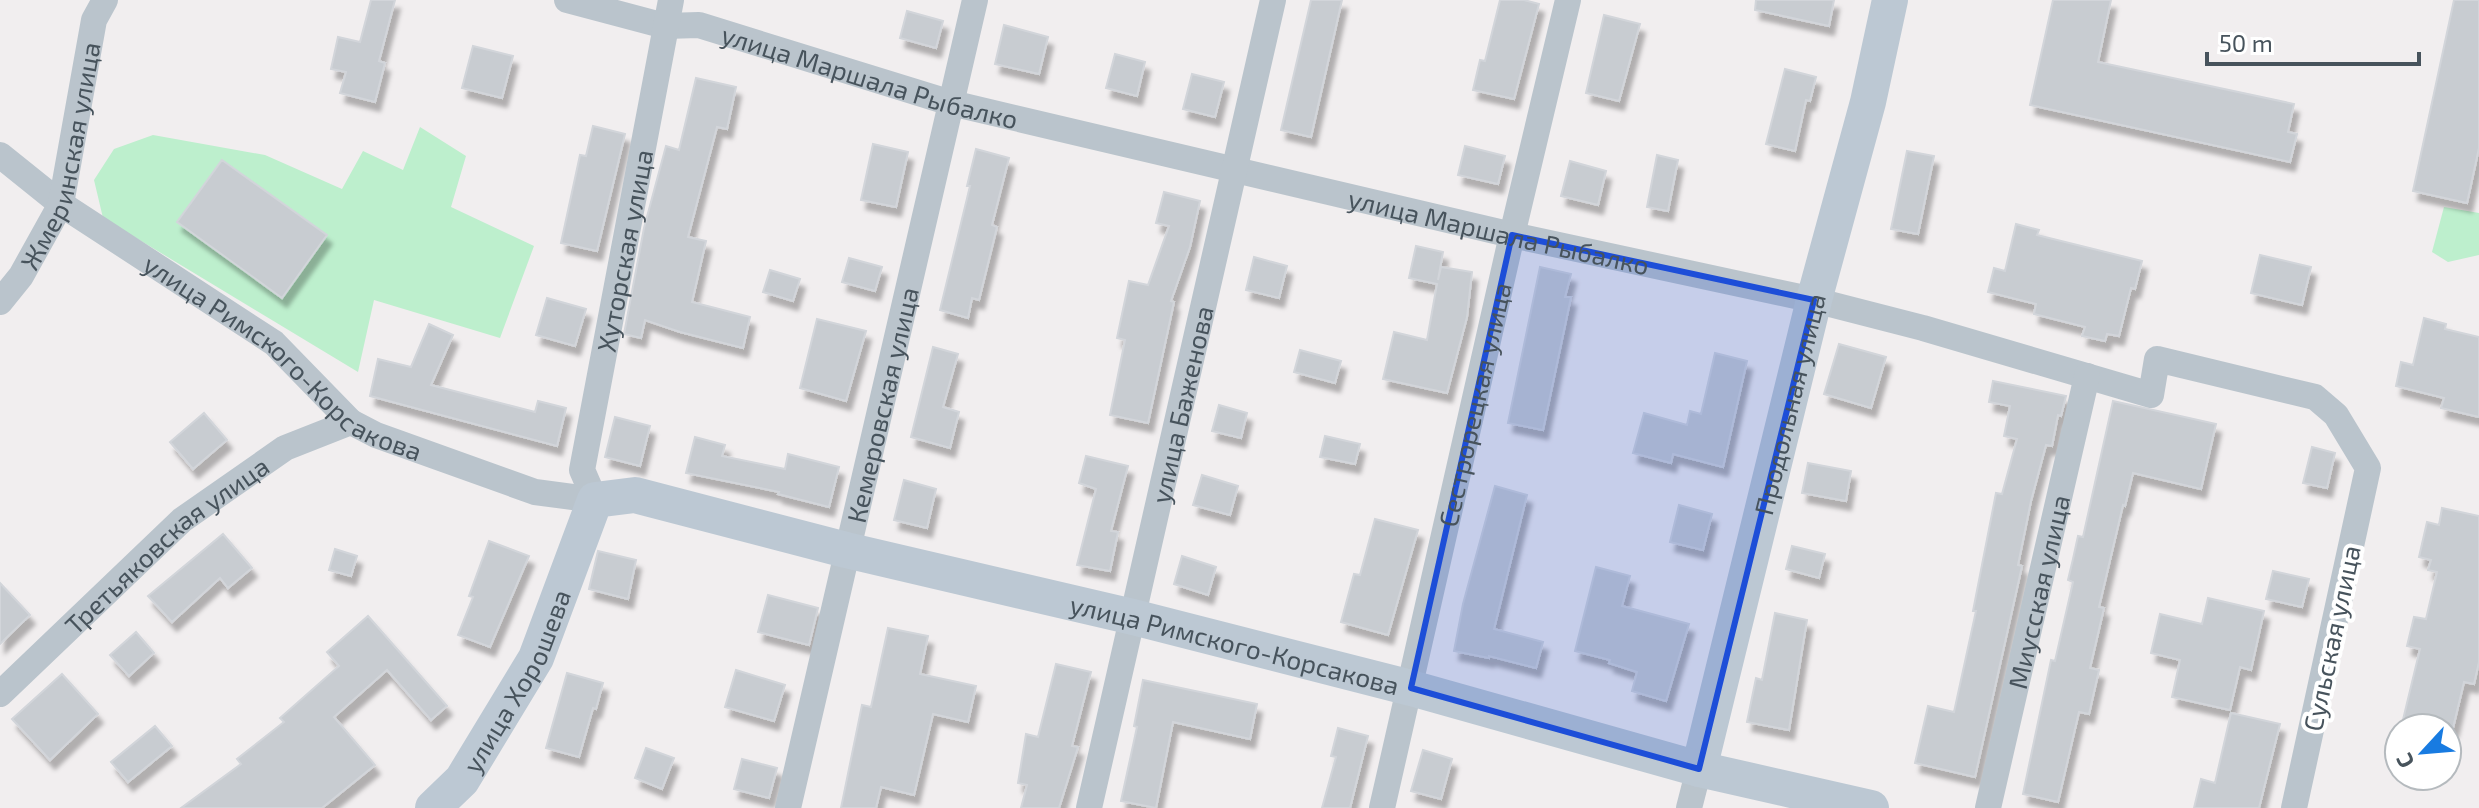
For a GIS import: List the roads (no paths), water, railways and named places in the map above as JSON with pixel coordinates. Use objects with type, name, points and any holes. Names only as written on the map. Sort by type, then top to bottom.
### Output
[{"type":"main road","name":"Продольная улица","points":[[1699,769],[1814,300],[1868,102],[1890,0]]},
{"type":"main road","name":"улица Римского-Корсакова","points":[[595,500],[635,495],[846,550],[1133,617],[1411,688],[1699,769],[1871,808]]},
{"type":"main road","name":"улица Хорошева","points":[[433,808],[462,780],[536,658],[595,500]]},
{"type":"street","name":"Жмеринская улица","points":[[0,302],[21,276],[61,204],[94,20],[105,0]]},
{"type":"street","name":"улица Маршала Рыбалко","points":[[567,0],[665,26],[699,25],[951,103],[1512,235],[1814,300],[1923,328],[2151,395],[2157,359],[2315,397],[2336,415],[2368,468]]},
{"type":"street","name":"Хуторская улица","points":[[595,500],[582,470],[671,0]]},
{"type":"street","name":"Кемеровская улица","points":[[788,808],[975,0]]},
{"type":"street","name":"улица Баженова","points":[[1089,808],[1273,0]]},
{"type":"street","name":"Сестрорецкая улица","points":[[1382,808],[1568,0]]},
{"type":"street","name":"улица Римского-Корсакова","points":[[0,155],[61,204],[274,343],[351,422],[376,435],[535,492],[595,500]]},
{"type":"street","name":"Миусская улица","points":[[1988,808],[2087,376]]},
{"type":"street","name":"Третьяковская улица","points":[[0,694],[182,520],[285,448],[351,422]]},
{"type":"street","name":"Сульская улица","points":[[2294,808],[2368,468]]},
{"type":"street","name":"Продольная улица","points":[[1689,808],[1699,769]]}]
